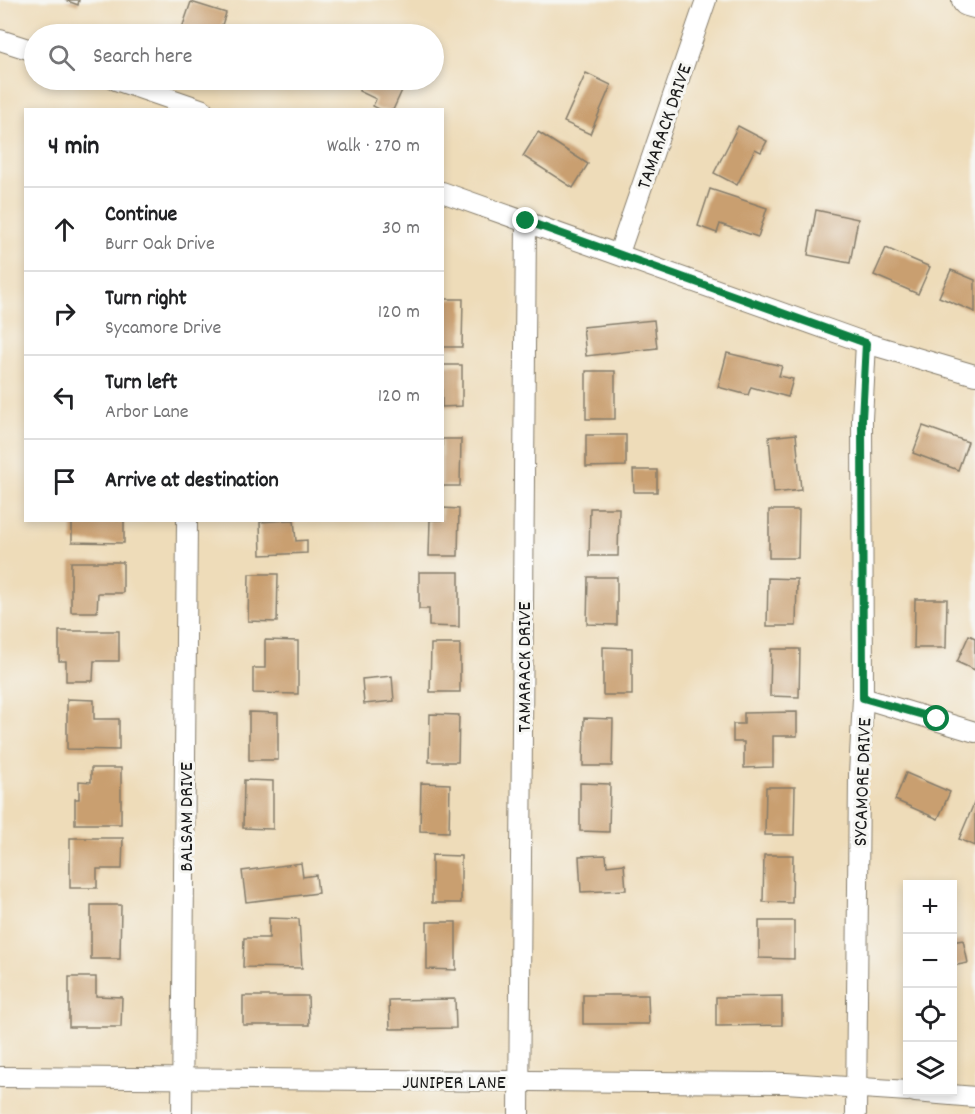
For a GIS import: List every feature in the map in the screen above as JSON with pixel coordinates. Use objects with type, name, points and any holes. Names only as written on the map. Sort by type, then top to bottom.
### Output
[{"type":"main road","points":[[968,0],[975,2]]},
{"type":"street","name":"TAMARACK DRIVE","points":[[619,253],[706,0]]},
{"type":"street","points":[[0,40],[24,48]]},
{"type":"street","points":[[144,90],[194,108]]},
{"type":"street","points":[[444,193],[619,253],[866,343],[975,375]]},
{"type":"street","name":"TAMARACK DRIVE","points":[[519,1114],[526,221]]},
{"type":"street","name":"SYCAMORE DRIVE","points":[[856,1114],[859,775],[863,698],[862,419],[866,343]]},
{"type":"street","name":"BALSAM DRIVE","points":[[182,1114],[187,522]]},
{"type":"street","points":[[863,698],[975,732]]},
{"type":"street","name":"JUNIPER LANE","points":[[0,1077],[786,1083],[903,1091]]},
{"type":"street","points":[[957,1096],[975,1097]]},
{"type":"building","points":[[65,0],[79,0],[78,5]]},
{"type":"building","points":[[191,2],[226,13],[222,24],[183,24]]},
{"type":"building","points":[[586,73],[611,85],[590,134],[564,122]]},
{"type":"building","points":[[402,90],[394,108],[377,108],[373,106],[376,99],[359,91]]},
{"type":"building","points":[[738,126],[767,141],[761,152],[755,149],[737,185],[714,173]]},
{"type":"building","points":[[538,132],[588,164],[573,188],[523,156]]},
{"type":"building","points":[[710,189],[767,208],[758,237],[720,224],[717,233],[698,226]]},
{"type":"building","points":[[816,210],[858,219],[850,263],[808,255]]},
{"type":"building","points":[[886,248],[930,267],[918,294],[874,275]]},
{"type":"building","points":[[951,270],[975,280],[975,312],[939,297]]},
{"type":"building","points":[[444,299],[463,299],[462,347],[444,347]]},
{"type":"building","points":[[654,320],[657,348],[586,356],[583,327]]},
{"type":"building","points":[[727,353],[782,366],[779,376],[793,379],[788,397],[751,387],[748,395],[718,387]]},
{"type":"building","points":[[444,365],[462,365],[462,406],[444,407]]},
{"type":"building","points":[[586,371],[615,371],[615,419],[586,419]]},
{"type":"building","points":[[923,426],[968,442],[958,470],[913,453]]},
{"type":"building","points":[[796,434],[801,490],[774,493],[769,437]]},
{"type":"building","points":[[586,435],[626,435],[626,466],[586,467]]},
{"type":"building","points":[[444,439],[461,439],[460,486],[444,486]]},
{"type":"building","points":[[633,470],[657,470],[657,492],[634,492]]},
{"type":"building","points":[[444,508],[459,509],[458,556],[429,556],[430,522],[444,522]]},
{"type":"building","points":[[590,508],[619,508],[618,556],[589,556]]},
{"type":"building","points":[[769,510],[799,510],[798,558],[769,558]]},
{"type":"building","points":[[72,522],[124,522],[124,543],[72,542]]},
{"type":"building","points":[[260,522],[294,522],[296,541],[307,540],[307,553],[261,555]]},
{"type":"building","points":[[71,562],[123,562],[123,593],[98,593],[97,612],[71,612]]},
{"type":"building","points":[[419,572],[459,572],[459,627],[429,626],[429,609],[419,609]]},
{"type":"building","points":[[249,574],[278,574],[277,622],[248,621]]},
{"type":"building","points":[[588,577],[617,577],[617,625],[587,624]]},
{"type":"building","points":[[768,578],[797,579],[796,626],[767,626]]},
{"type":"building","points":[[915,599],[947,599],[946,648],[914,648]]},
{"type":"building","points":[[59,631],[119,631],[119,661],[94,661],[93,681],[66,681],[66,661],[59,661]]},
{"type":"building","points":[[969,635],[975,638],[975,670],[957,662]]},
{"type":"building","points":[[265,640],[298,641],[298,694],[253,693],[253,668],[265,668]]},
{"type":"building","points":[[431,644],[460,644],[460,692],[430,692]]},
{"type":"building","points":[[603,647],[632,648],[632,695],[603,695]]},
{"type":"building","points":[[771,649],[800,649],[799,697],[770,696]]},
{"type":"building","points":[[392,676],[394,701],[364,704],[362,679]]},
{"type":"building","points":[[67,699],[94,700],[94,719],[119,719],[119,750],[67,749]]},
{"type":"building","points":[[249,712],[278,713],[278,760],[249,760]]},
{"type":"building","points":[[797,712],[797,736],[773,736],[773,767],[744,768],[744,742],[733,742],[733,724],[744,724],[744,713]]},
{"type":"building","points":[[430,714],[459,715],[458,762],[429,762]]},
{"type":"building","points":[[584,718],[613,719],[612,766],[583,766]]},
{"type":"building","points":[[91,768],[121,768],[121,824],[75,824],[75,799],[79,799],[79,781],[91,782]]},
{"type":"building","points":[[906,773],[950,792],[938,819],[895,800]]},
{"type":"building","points":[[244,780],[273,781],[273,829],[243,828]]},
{"type":"building","points":[[421,783],[450,784],[449,832],[420,831]]},
{"type":"building","points":[[580,783],[610,784],[609,832],[580,831]]},
{"type":"building","points":[[766,787],[795,787],[794,835],[765,835]]},
{"type":"building","points":[[975,801],[975,846],[959,839]]},
{"type":"building","points":[[70,838],[123,838],[122,869],[97,869],[97,888],[70,888]]},
{"type":"building","points":[[432,855],[461,856],[461,903],[432,903]]},
{"type":"building","points":[[606,855],[607,866],[624,864],[626,890],[581,892],[579,856]]},
{"type":"building","points":[[764,855],[793,855],[792,903],[763,902]]},
{"type":"building","points":[[301,863],[303,877],[316,875],[318,893],[246,902],[242,871]]},
{"type":"building","points":[[91,905],[121,905],[120,959],[91,959]]},
{"type":"building","points":[[269,918],[299,919],[302,968],[243,967],[244,938],[269,938]]},
{"type":"building","points":[[759,921],[794,921],[794,959],[759,958]]},
{"type":"building","points":[[427,922],[456,922],[456,970],[427,969]]},
{"type":"building","points":[[963,940],[968,963],[957,965],[957,941]]},
{"type":"building","points":[[69,977],[96,977],[96,996],[122,997],[121,1027],[69,1027]]},
{"type":"building","points":[[583,995],[648,995],[649,1024],[583,1024]]},
{"type":"building","points":[[243,996],[308,996],[309,1025],[243,1025]]},
{"type":"building","points":[[782,996],[782,1025],[716,1026],[716,997]]},
{"type":"building","points":[[455,999],[456,1028],[390,1029],[389,1000]]},
{"type":"route","points":[[526,221],[866,343],[862,419],[863,698],[937,719]]}]
